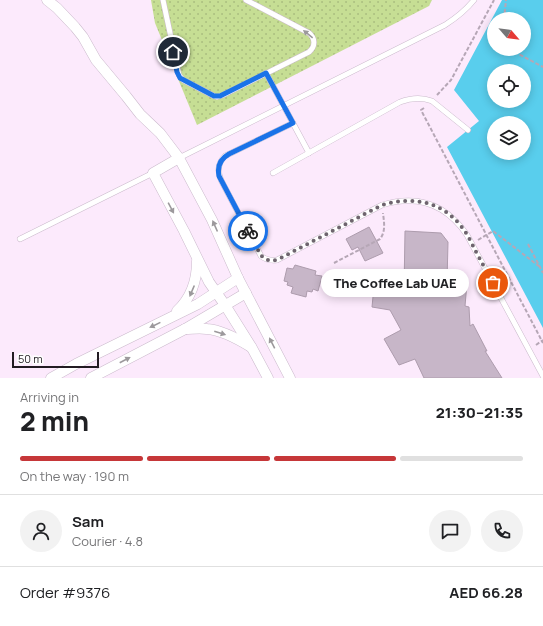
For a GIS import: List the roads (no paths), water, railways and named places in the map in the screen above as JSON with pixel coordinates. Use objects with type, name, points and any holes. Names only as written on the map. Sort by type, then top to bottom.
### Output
[{"type":"street","points":[[47,0],[75,27],[83,37],[96,60],[140,114],[160,133],[180,158],[212,220],[238,278],[290,378]]},
{"type":"street","points":[[180,158],[153,173],[209,282],[252,348],[268,378]]},
{"type":"street","points":[[172,316],[181,308],[189,297],[197,272],[197,259]]},
{"type":"street","points":[[51,378],[76,364],[198,304],[238,278]]},
{"type":"street","points":[[91,378],[185,329],[246,293]]},
{"type":"street","points":[[185,329],[208,329],[224,333],[238,339],[252,348]]},
{"type":"lane","points":[[163,0],[177,72],[183,80],[217,97],[294,60],[312,49],[314,42],[312,35],[246,0]]},
{"type":"lane","points":[[180,158],[445,25],[466,10],[474,0]]},
{"type":"lane","points":[[266,73],[309,153]]},
{"type":"lane","points":[[273,173],[406,100],[419,98],[432,101],[468,130]]},
{"type":"lane","points":[[293,123],[225,156],[218,167],[221,180],[261,256],[270,260],[277,260],[382,205],[396,201],[421,201],[439,208],[455,219],[472,243],[543,376]]},
{"type":"lane","points":[[20,239],[153,173]]},
{"type":"water","points":[[502,0],[543,0],[543,328],[447,147],[479,121],[454,90],[487,28],[487,56],[531,56],[531,12],[496,12]]},
{"type":"place","name":"The Coffee Lab UAE","points":[[493,283]]}]
